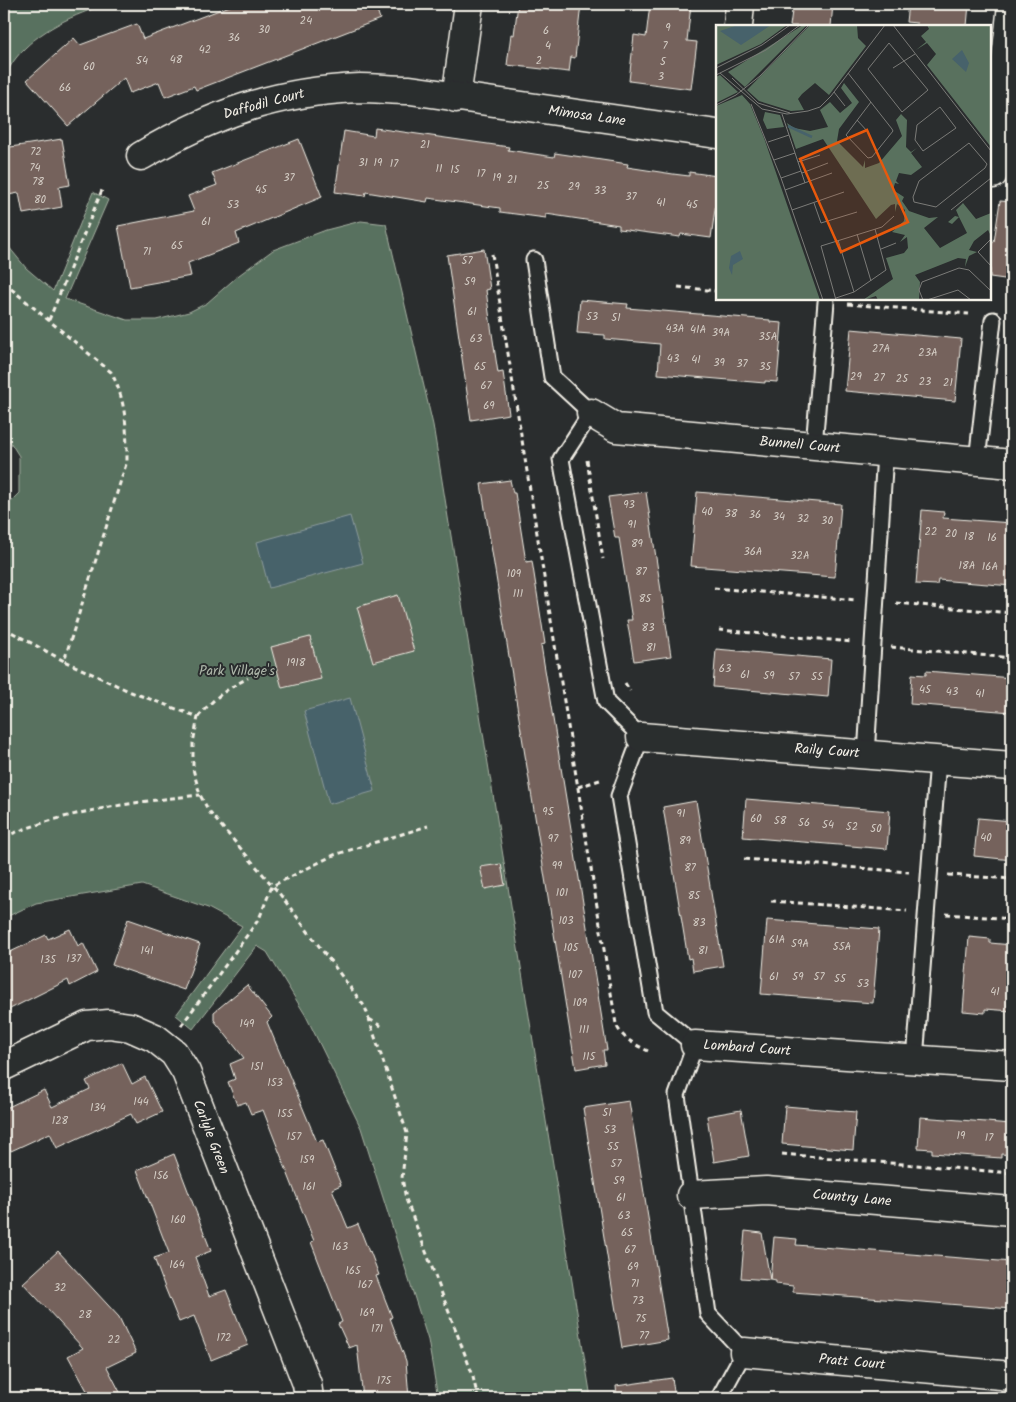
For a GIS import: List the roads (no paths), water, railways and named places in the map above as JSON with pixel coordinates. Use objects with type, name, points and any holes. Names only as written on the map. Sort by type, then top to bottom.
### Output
[{"type":"street","points":[[456,98],[469,4]]},
{"type":"street","points":[[738,25],[740,4]]},
{"type":"street","points":[[998,175],[1012,5]]},
{"type":"street","name":"Daffodil Court","points":[[141,156],[176,136],[222,114],[265,101],[313,92],[371,88],[410,90],[456,98]]},
{"type":"street","name":"Mimosa Lane","points":[[456,98],[716,134]]},
{"type":"street","name":"Bunnell Court","points":[[591,413],[616,428],[1012,464]]},
{"type":"street","name":"Raily Court","points":[[641,737],[1012,766]]},
{"type":"street","name":"Carlyle Green","points":[[4,1066],[87,1026],[109,1024],[130,1026],[155,1038],[174,1053],[186,1072],[307,1384],[309,1398]]},
{"type":"street","name":"Lombard Court","points":[[695,1045],[1012,1066]]},
{"type":"street","name":"Country Lane","points":[[691,1195],[766,1191],[1012,1211]]},
{"type":"street","name":"Pratt Court","points":[[744,1352],[1012,1376]]},
{"type":"lane","name":"Bunnell Court","points":[[534,260],[552,377],[591,413]]},
{"type":"lane","points":[[814,446],[826,302]]},
{"type":"lane","points":[[977,461],[993,320]]},
{"type":"lane","points":[[591,413],[561,459],[606,702],[641,737]]},
{"type":"lane","points":[[866,754],[885,453]]},
{"type":"lane","name":"Lombard Court","points":[[641,737],[619,796],[655,1012],[695,1045]]},
{"type":"lane","points":[[915,1060],[938,760]]},
{"type":"lane","points":[[695,1045],[677,1096],[708,1314],[744,1352],[719,1398]]},
{"type":"water","points":[[350,516],[363,563],[269,588],[257,542]]},
{"type":"water","points":[[350,698],[375,791],[329,804],[304,711]]},
{"type":"park label","name":"Park Village's","points":[[237,671]]}]
